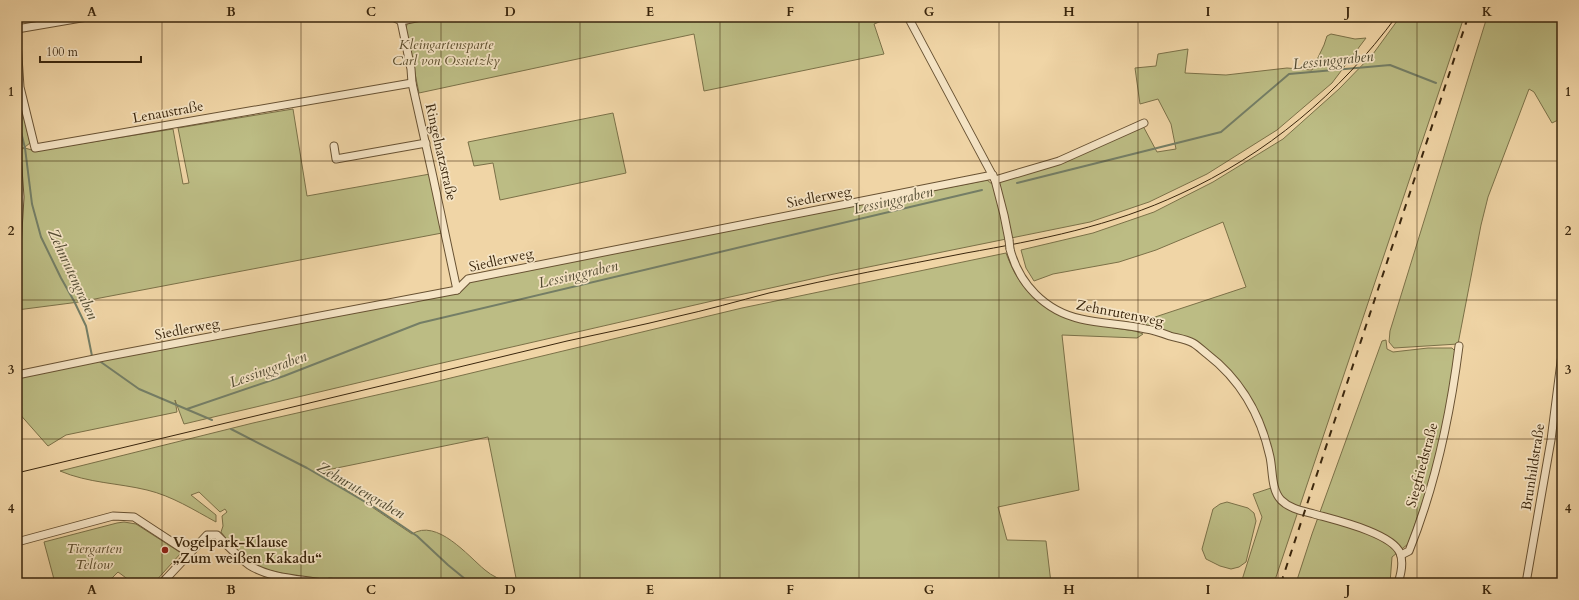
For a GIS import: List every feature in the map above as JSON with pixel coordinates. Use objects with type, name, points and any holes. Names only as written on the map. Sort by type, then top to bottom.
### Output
[{"type":"street","points":[[17,29],[87,17]]},
{"type":"street","points":[[393,17],[401,20],[421,17]]},
{"type":"street","name":"Zehnrutenweg","points":[[908,17],[994,178],[1015,266],[1027,286],[1035,295],[1057,311],[1081,319],[1147,329],[1192,342],[1220,364],[1243,391],[1259,422],[1270,457],[1274,487],[1282,500],[1299,510],[1330,518],[1383,537],[1392,543],[1401,555]]},
{"type":"street","name":"Ringelnatzstraße","points":[[401,20],[411,69],[412,83],[457,290]]},
{"type":"street","name":"Lenaustraße","points":[[17,42],[20,87],[35,148],[412,83]]},
{"type":"street","name":"Siedlerweg","points":[[17,375],[88,360],[457,290],[468,279],[994,178],[1060,160],[1144,123]]},
{"type":"street","points":[[334,146],[336,159],[426,143]]},
{"type":"street","points":[[17,155],[20,197],[17,248]]},
{"type":"street","name":"Siegfriedstraße","points":[[1401,555],[1409,550],[1411,546],[1439,462],[1453,397],[1459,346]]},
{"type":"street","name":"Brunhildstraße","points":[[1526,583],[1551,440],[1562,355]]},
{"type":"street","points":[[17,542],[113,516],[134,517],[189,553]]},
{"type":"street","points":[[162,583],[207,535],[217,535],[233,552],[250,566],[269,574],[322,583]]},
{"type":"street","points":[[1398,583],[1402,566],[1401,555]]},
{"type":"green space","name":"Kleingartensparte Carl von Ossietzky","points":[[437,17],[892,17],[874,24],[884,54],[704,91],[694,34],[419,93],[406,29],[407,24]]},
{"type":"green space","points":[[1400,17],[1464,17],[1274,583],[1241,583],[1262,517],[1253,494],[1274,487],[1270,457],[1243,391],[1192,343],[1147,329],[1146,320],[1246,287],[1223,222],[1156,250],[1119,262],[1053,274],[1034,281],[1026,268],[1021,250],[1093,233],[1154,212],[1213,182],[1283,139],[1339,89],[1373,54]]},
{"type":"green space","points":[[1487,17],[1562,17],[1562,118],[1552,123],[1534,92],[1529,89],[1488,197],[1481,225],[1458,344],[1394,348],[1389,342],[1390,331]]},
{"type":"green space","points":[[1331,34],[1355,39],[1366,38],[1332,83],[1277,130],[1207,174],[1149,202],[1090,222],[834,274],[721,299],[184,424],[175,400],[177,412],[66,435],[48,446],[17,411],[17,377],[456,293],[470,281],[987,180],[992,184],[1061,163],[1143,126],[1157,152],[1176,149],[1171,124],[1158,99],[1140,104],[1135,68],[1156,66],[1158,54],[1188,49],[1185,73],[1226,75],[1287,68],[1312,70],[1327,36]]},
{"type":"green space","points":[[17,87],[30,143],[20,149],[17,147]]},
{"type":"green space","points":[[293,109],[307,196],[430,174],[442,233],[79,302],[17,310],[19,223],[17,151],[25,148],[35,151],[173,129],[183,184],[189,183],[178,128]]},
{"type":"green space","points":[[613,113],[626,173],[500,200],[493,163],[474,166],[468,142]]},
{"type":"green space","points":[[1006,253],[1016,275],[1028,291],[1041,304],[1074,320],[1135,331],[1143,334],[1137,338],[1062,335],[1079,490],[998,507],[1007,540],[1046,541],[1051,583],[517,583],[488,437],[327,470],[323,474],[412,534],[422,530],[432,531],[442,535],[461,548],[488,572],[497,578],[510,583],[347,583],[347,580],[329,578],[325,580],[271,571],[251,562],[233,546],[221,532],[223,526],[222,516],[227,512],[225,509],[220,512],[199,492],[191,495],[216,515],[216,522],[183,504],[147,490],[81,478],[60,471],[253,423],[434,382],[742,308]]},
{"type":"green space","points":[[1386,340],[1387,349],[1393,352],[1428,348],[1452,348],[1456,352],[1437,461],[1408,544],[1392,557],[1390,583],[1296,583],[1312,534],[1382,341]]},
{"type":"green space","points":[[1227,502],[1248,508],[1254,513],[1256,521],[1246,562],[1239,567],[1231,569],[1220,566],[1206,559],[1202,549],[1213,509],[1220,504]]},
{"type":"green space","name":"Tiergarten Teltow","points":[[124,522],[136,524],[181,553],[154,583],[139,583],[137,581],[133,583],[118,572],[112,578],[102,583],[55,583],[44,542]]},
{"type":"waterway","name":"Lessinggraben","points":[[1017,183],[1221,132],[1289,74],[1390,65],[1436,83]]},
{"type":"waterway","name":"Zehnrutengraben","points":[[17,116],[25,148],[32,204],[41,237],[86,326],[92,356],[95,357]]},
{"type":"waterway","name":"Lessinggraben","points":[[187,409],[284,376],[420,323],[982,190]]},
{"type":"waterway","name":"Zehnrutengraben","points":[[98,360],[139,389],[212,420]]},
{"type":"waterway","name":"Zehnrutengraben","points":[[231,429],[307,468],[374,507],[417,536],[470,583]]},
{"type":"tram line","points":[[17,473],[567,341],[687,314],[769,293],[842,277],[1021,243],[1075,231],[1128,215],[1180,194],[1212,178],[1242,161],[1271,141],[1326,96],[1351,71],[1396,17]]},
{"type":"railway","points":[[1281,583],[1468,17]]},
{"type":"place","name":"Vogelpark-Klause „Zum weißen Kakadu“","points":[[165,550]]}]
